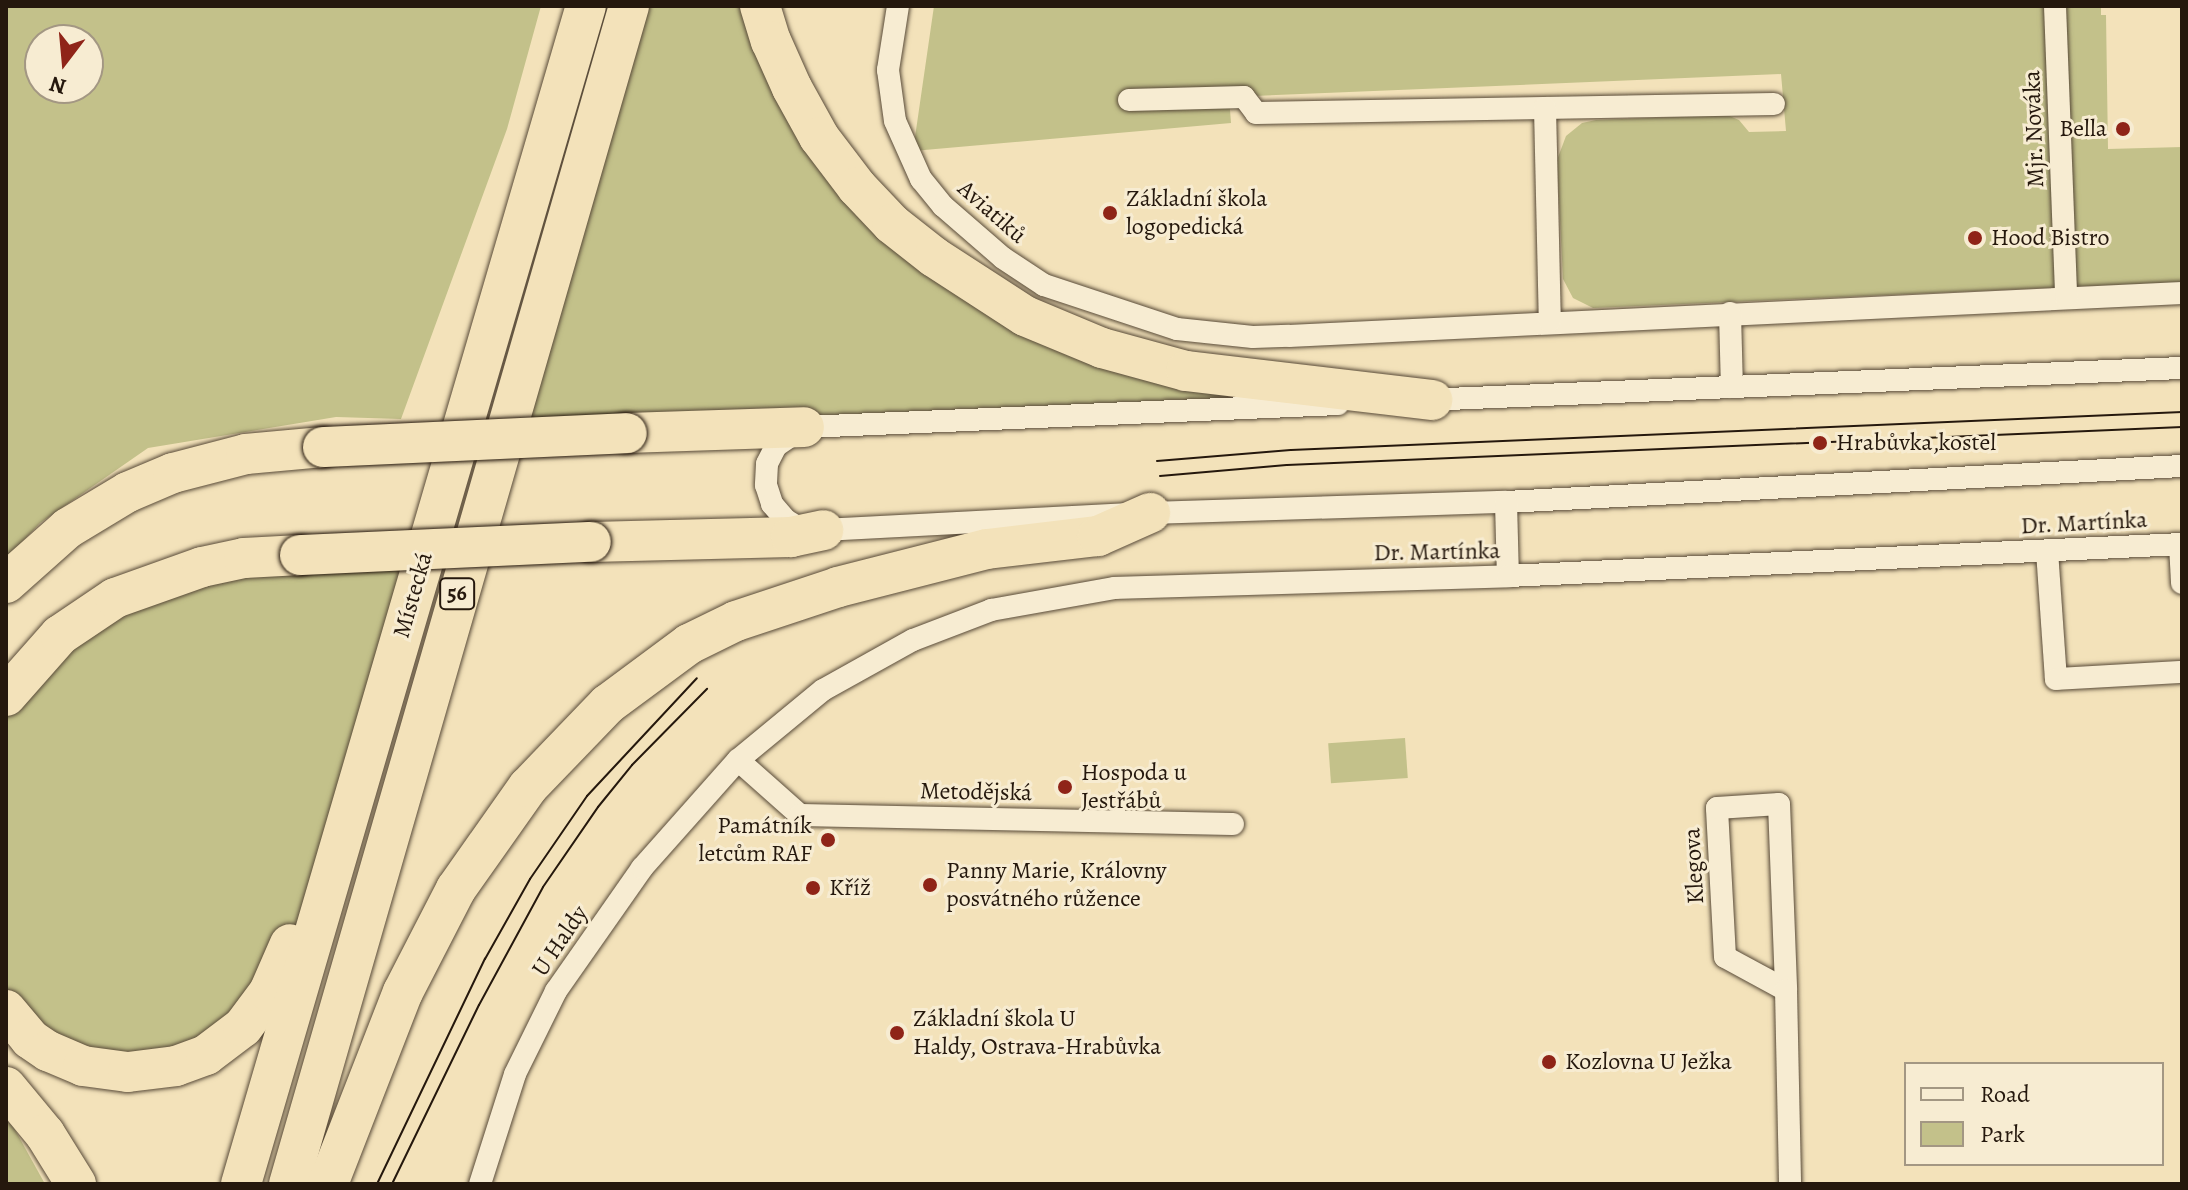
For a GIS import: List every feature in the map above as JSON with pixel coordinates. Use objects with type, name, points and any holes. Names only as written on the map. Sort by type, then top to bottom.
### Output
[{"type":"highway","name":"Místecká","points":[[241,1184],[586,6]]},
{"type":"highway","name":"Místecká","points":[[289,1184],[629,6]]},
{"type":"highway","points":[[760,6],[771,41],[792,88],[819,137],[857,187],[892,224],[1005,304],[1102,348],[1186,371],[1432,400]]},
{"type":"highway","points":[[6,583],[68,528],[128,492],[173,473],[246,454],[323,447],[804,427]]},
{"type":"highway","points":[[328,1184],[403,992],[456,889],[528,787],[608,704],[689,644],[736,621],[838,587],[987,549],[1098,536],[1150,513]]},
{"type":"highway","name":"56","points":[[6,696],[60,635],[115,598],[202,567],[244,558],[591,542],[791,537],[823,530]]},
{"type":"highway","name":"56","points":[[6,1010],[30,1039],[48,1051],[83,1066],[106,1071],[152,1070],[191,1062],[206,1055],[243,1027],[281,968],[396,651]]},
{"type":"highway","points":[[6,1087],[45,1134],[76,1184]]},
{"type":"street","name":"Aviatiků","points":[[898,6],[888,70],[895,121],[921,179],[943,206],[1003,258],[1044,285],[1135,318],[1177,329],[1277,336],[2182,293]]},
{"type":"street","name":"Mjr. Nováka","points":[[2055,6],[2066,298]]},
{"type":"street","points":[[1129,100],[1244,97],[1256,113],[1774,104]]},
{"type":"street","points":[[1545,108],[1550,321]]},
{"type":"street","points":[[1730,313],[1732,387]]},
{"type":"street","points":[[804,427],[2182,368]]},
{"type":"street","name":"Dr. Martínka","points":[[804,427],[786,436],[773,452],[766,471],[767,491],[786,520],[797,527],[823,530],[1150,513],[1506,502],[2182,466]]},
{"type":"street","points":[[1506,502],[1508,576]]},
{"type":"street","points":[[2181,544],[2182,583]]},
{"type":"street","name":"Dr. Martínka","points":[[738,760],[823,690],[913,640],[991,610],[1115,588],[1508,576],[2181,544]]},
{"type":"street","points":[[2047,551],[2056,679],[2182,672]]},
{"type":"street","name":"Metodějská","points":[[738,760],[800,815],[1233,824]]},
{"type":"street","name":"U Haldy","points":[[480,1184],[515,1074],[556,991],[642,868],[738,760]]},
{"type":"street","name":"Klegova","points":[[1786,990],[1725,957],[1717,808],[1779,804],[1786,990],[1790,1184]]},
{"type":"green space","points":[[6,6],[541,6],[507,129],[401,419],[336,417],[148,448],[40,523],[6,559]]},
{"type":"green space","points":[[631,6],[760,6],[857,187],[1054,329],[1432,400],[506,439]]},
{"type":"green space","points":[[934,6],[2101,6],[2101,15],[2106,15],[2108,149],[2182,147],[2182,282],[1593,308],[1573,298],[1563,279],[1557,160],[1566,136],[1582,123],[1596,120],[1727,115],[1739,120],[1749,132],[1786,131],[1781,74],[1229,97],[1231,123],[913,151]]},
{"type":"green space","points":[[425,552],[396,651],[281,968],[243,1027],[128,1072],[6,1010],[6,696],[134,589]]},
{"type":"green space","points":[[1405,738],[1408,778],[1331,783],[1328,743]]},
{"type":"green space","points":[[6,1118],[14,1128],[45,1184],[6,1184]]},
{"type":"tram line","points":[[1157,461],[1291,450],[2182,412]]},
{"type":"tram line","points":[[1160,476],[1287,465],[2182,427]]},
{"type":"tram line","points":[[377,1184],[485,959],[530,879],[587,796],[697,678]]},
{"type":"tram line","points":[[392,1184],[479,1005],[543,887],[598,807],[632,765],[707,689]]},
{"type":"place","name":"Bella","points":[[2123,129]]},
{"type":"place","name":"Základní škola logopedická","points":[[1110,213]]},
{"type":"place","name":"Hood Bistro","points":[[1975,238]]},
{"type":"place","name":"Hrabůvka,kostel","points":[[1820,443]]},
{"type":"place","name":"Hospoda u Jestřábů","points":[[1065,787]]},
{"type":"place","name":"Památník letcům RAF","points":[[828,840]]},
{"type":"place","name":"Panny Marie, Královny posvátného růžence","points":[[930,885]]},
{"type":"place","name":"Kříž","points":[[813,888]]},
{"type":"place","name":"Základní škola U Haldy, Ostrava-Hrabůvka","points":[[897,1033]]},
{"type":"place","name":"Kozlovna U Ježka","points":[[1549,1062]]}]
